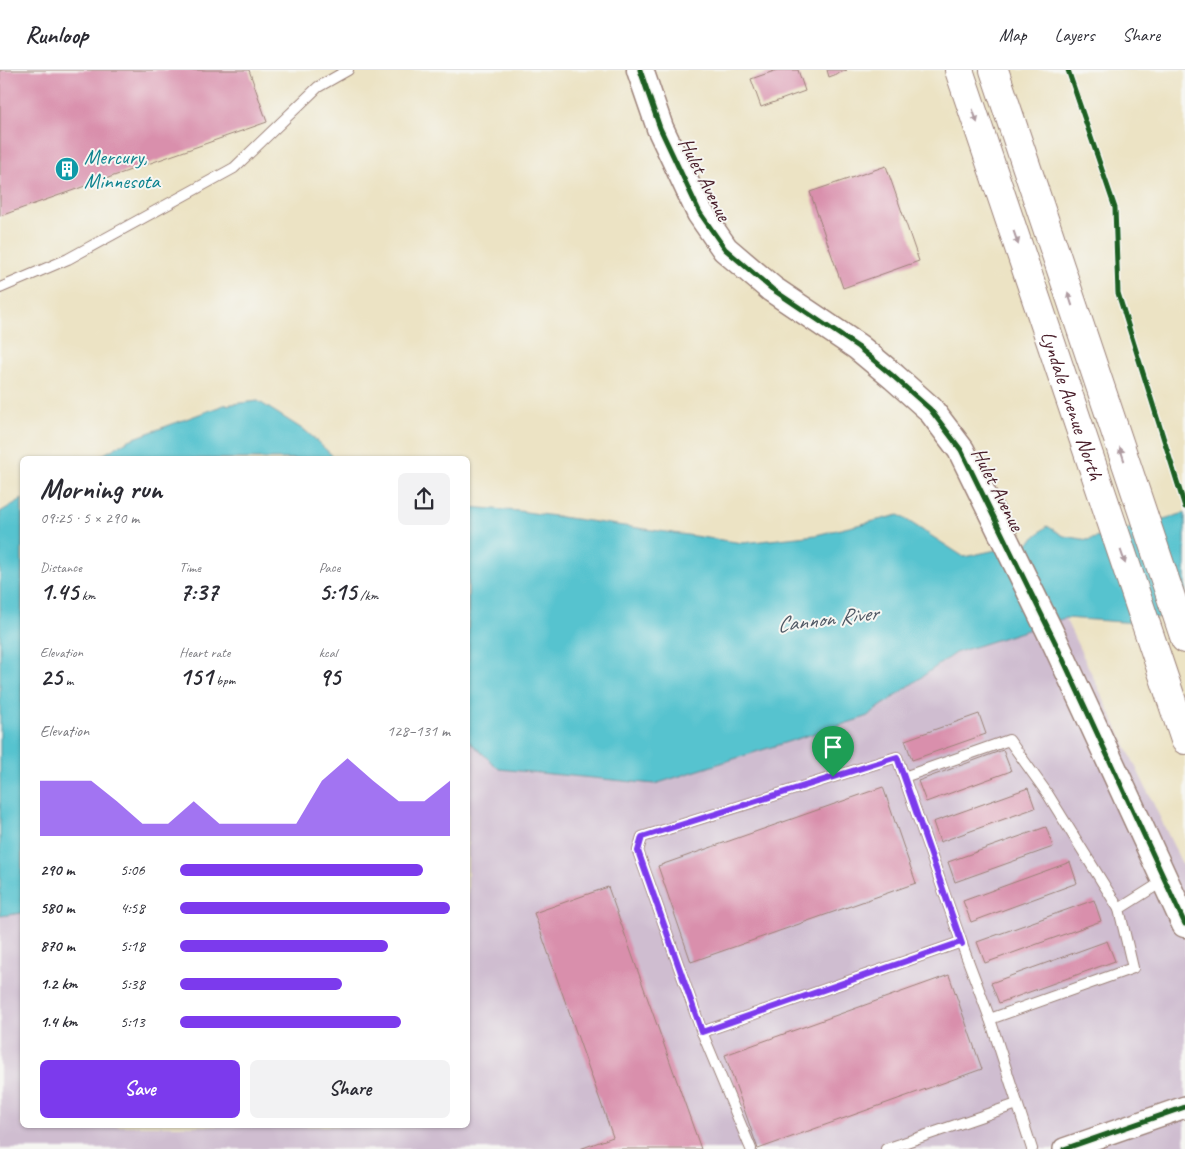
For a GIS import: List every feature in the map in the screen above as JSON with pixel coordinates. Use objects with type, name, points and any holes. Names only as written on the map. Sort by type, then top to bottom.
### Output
[{"type":"highway","name":"Lyndale Avenue North","points":[[959,70],[1185,740]]},
{"type":"highway","name":"Lyndale Avenue North","points":[[994,70],[1184,638]]},
{"type":"street","name":"Hulet Avenue","points":[[640,70],[660,128],[700,213],[726,249],[772,289],[858,347],[930,409],[960,450],[1055,642],[1185,924]]},
{"type":"street","points":[[1064,1149],[1185,1107]]},
{"type":"lane","points":[[0,288],[68,259],[234,168],[318,86],[348,70]]},
{"type":"lane","points":[[904,777],[1009,740],[1047,794],[1119,908],[1133,968],[990,1019]]},
{"type":"lane","points":[[751,1149],[702,1032],[638,851],[642,837],[897,757],[990,1019],[1032,1149]]},
{"type":"lane","points":[[1119,908],[1166,880]]},
{"type":"lane","points":[[702,1032],[961,942],[962,944]]},
{"type":"lane","points":[[886,1149],[1017,1104]]},
{"type":"shaded area","points":[[1065,618],[1185,870],[1185,1149],[0,1149],[0,752],[20,735],[20,1128],[470,1128],[470,649]]},
{"type":"water","points":[[258,401],[307,432],[333,456],[100,456],[129,440],[224,405]]},
{"type":"water","points":[[20,500],[20,913],[0,916],[0,512]]},
{"type":"water","name":"Cannon River","points":[[470,507],[519,511],[743,543],[816,535],[899,515],[964,557],[1028,543],[1047,526],[1064,536],[1088,540],[1185,513],[1185,610],[1137,623],[1065,618],[955,653],[866,717],[655,784],[499,769],[470,742]]},
{"type":"building","name":"Mercury, Minnesota","points":[[0,70],[249,70],[267,122],[0,216]]},
{"type":"building","points":[[777,70],[798,70],[805,91],[761,107],[751,79]]},
{"type":"building","points":[[827,70],[847,70],[829,77]]},
{"type":"building","points":[[886,166],[919,261],[843,288],[810,192]]},
{"type":"building","points":[[979,714],[986,734],[912,760],[905,740]]},
{"type":"building","points":[[1003,750],[1011,771],[926,802],[918,781]]},
{"type":"building","points":[[883,787],[916,883],[691,962],[658,866]]},
{"type":"building","points":[[1028,788],[1035,808],[940,842],[933,822]]},
{"type":"building","points":[[1046,827],[1053,847],[955,882],[948,862]]},
{"type":"building","points":[[1070,862],[1077,883],[971,922],[963,901]]},
{"type":"building","points":[[608,887],[701,1149],[580,1149],[613,1137],[534,913]]},
{"type":"building","points":[[1094,900],[1101,921],[985,963],[977,942]]},
{"type":"building","points":[[1107,941],[1115,961],[999,1003],[991,983]]},
{"type":"building","points":[[949,975],[982,1069],[758,1149],[725,1055]]},
{"type":"cycle path","points":[[640,70],[660,128],[700,213],[725,249],[772,289],[858,347],[894,377],[930,409],[961,450],[1055,642],[1185,924]]},
{"type":"cycle path","points":[[1068,70],[1115,208],[1118,293],[1185,507]]},
{"type":"cycle path","points":[[1064,1149],[1185,1107]]},
{"type":"place","name":"Mercury, Minnesota","points":[[67,169]]},
{"type":"route","points":[[897,757],[962,944],[961,942],[702,1032],[638,851],[642,837],[833,777],[897,757]]}]
